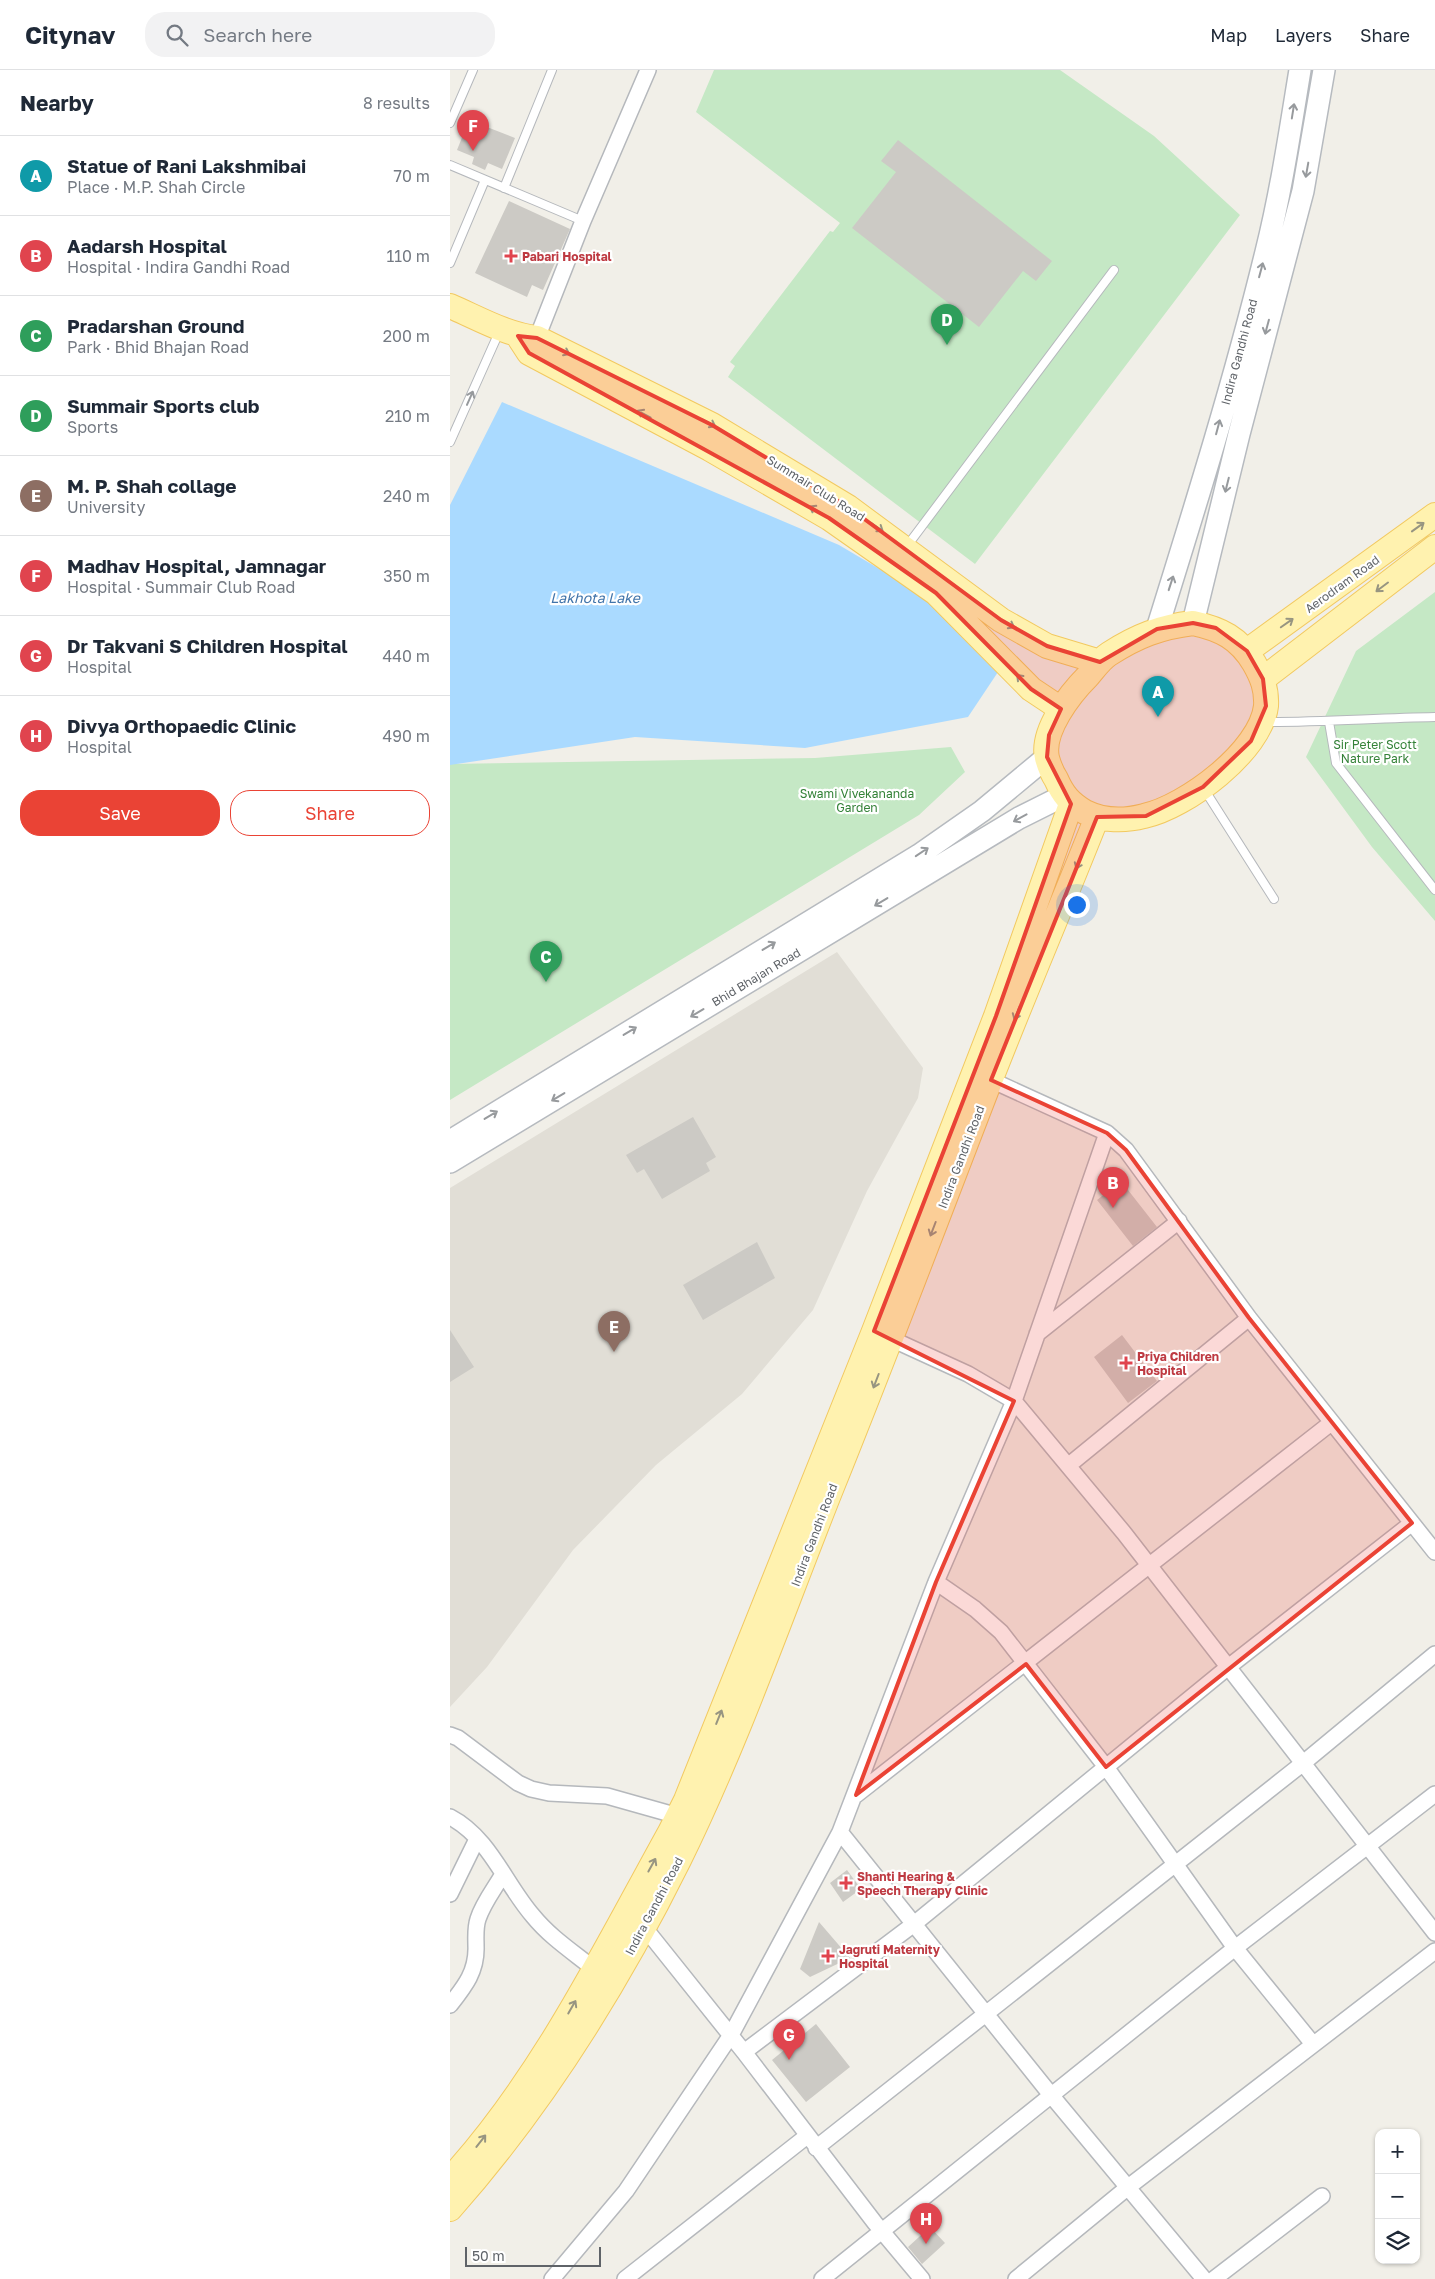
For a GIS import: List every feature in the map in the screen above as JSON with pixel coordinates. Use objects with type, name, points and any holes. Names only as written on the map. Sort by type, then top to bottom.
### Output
[{"type":"main road","name":"Indira Gandhi Road","points":[[1157,629],[1203,483],[1266,251],[1287,152],[1300,70]]},
{"type":"main road","name":"Indira Gandhi Road","points":[[1193,622],[1239,434],[1303,191],[1324,70]]},
{"type":"main road","name":"Summair Club Road","points":[[450,306],[519,334],[712,424],[848,507],[1001,620],[1047,646],[1100,662]]},
{"type":"main road","name":"Summair Club Road","points":[[519,334],[529,352],[710,449],[829,518],[936,593],[1032,689],[1061,709]]},
{"type":"main road","name":"Aerodram Road","points":[[1247,652],[1435,515]]},
{"type":"main road","name":"Aerodram Road","points":[[1263,680],[1435,547]]},
{"type":"main road","points":[[1193,622],[1216,628],[1230,636],[1247,652],[1263,680],[1266,706],[1262,722],[1251,741],[1236,758],[1203,787],[1181,801],[1146,816],[1121,819],[1097,817],[1067,800],[1047,756],[1049,735],[1061,709],[1079,685],[1107,655],[1157,629],[1193,622]]},
{"type":"main road","name":"Bhid Bhajan Road","points":[[450,1141],[919,855],[982,810],[1047,756]]},
{"type":"main road","name":"Indira Gandhi Road","points":[[450,2209],[484,2170],[551,2081],[616,1978],[680,1858],[724,1759],[883,1335],[996,1016],[1067,800]]},
{"type":"main road","name":"Bhid Bhajan Road","points":[[450,1162],[1018,818],[1067,800]]},
{"type":"main road","name":"Indira Gandhi Road","points":[[450,2178],[514,2098],[549,2046],[594,1969],[678,1816],[991,1080],[1097,817]]},
{"type":"street","points":[[519,334],[583,221],[648,70]]},
{"type":"street","points":[[991,1080],[1107,1133],[1126,1150],[1250,1318],[1435,1552]]},
{"type":"street","points":[[552,2279],[626,2191],[730,2035],[840,1832],[856,1795],[936,1582],[1014,1401],[1107,1133]]},
{"type":"street","points":[[1036,1334],[1178,1221]]},
{"type":"street","points":[[1069,1466],[1250,1318]]},
{"type":"street","points":[[883,1335],[968,1374],[1014,1401],[1069,1466],[1149,1567],[1435,1933]]},
{"type":"street","points":[[856,1795],[1026,1664],[1331,1422]]},
{"type":"street","points":[[744,2052],[914,1924],[1227,1668],[1412,1523]]},
{"type":"street","points":[[936,1582],[975,1609],[1002,1632],[1106,1767],[1235,1948],[1313,2044]]},
{"type":"street","points":[[816,2148],[1302,1764],[1435,1654]]},
{"type":"street","points":[[450,1735],[458,1738],[518,1783],[532,1789],[549,1793],[607,1796],[678,1816]]},
{"type":"street","points":[[822,2279],[1235,1948],[1435,1794]]},
{"type":"street","points":[[450,1817],[457,1821],[490,1852],[533,1917],[551,1935],[594,1969]]},
{"type":"street","points":[[840,1832],[1051,2095],[1204,2279]]},
{"type":"street","points":[[450,1894],[477,1839]]},
{"type":"street","points":[[450,2005],[466,1985],[472,1973],[476,1961],[475,1932],[478,1918],[503,1874]]},
{"type":"street","points":[[644,1927],[744,2052],[816,2148],[922,2279]]},
{"type":"street","points":[[1016,2279],[1127,2188],[1435,1951]]},
{"type":"street","points":[[625,2279],[807,2136]]},
{"type":"street","points":[[1214,2279],[1322,2196]]},
{"type":"lane","points":[[450,123],[473,70]]},
{"type":"lane","points":[[504,188],[552,70]]},
{"type":"lane","points":[[450,165],[583,221]]},
{"type":"lane","points":[[450,263],[484,180]]},
{"type":"lane","points":[[906,548],[1114,270]]},
{"type":"lane","points":[[450,442],[519,334]]},
{"type":"lane","points":[[1262,722],[1329,722],[1435,717]]},
{"type":"lane","points":[[1329,722],[1336,763],[1435,890]]},
{"type":"lane","points":[[1203,787],[1274,899]]},
{"type":"highlighted area","points":[[518,336],[537,338],[712,425],[848,507],[1001,620],[1047,646],[1100,662],[1157,629],[1193,623],[1216,628],[1247,651],[1263,679],[1266,706],[1251,741],[1203,787],[1146,816],[1097,817],[991,1080],[1107,1133],[1126,1150],[1249,1318],[1412,1523],[1106,1767],[1026,1664],[856,1795],[936,1582],[1014,1401],[874,1331],[996,1016],[1071,804],[1047,757],[1049,735],[1061,709],[1031,689],[936,593],[829,518],[529,353]]},
{"type":"shaded area","points":[[837,952],[923,1068],[918,1098],[867,1191],[813,1310],[742,1394],[656,1465],[573,1550],[487,1667],[450,1707],[450,1188]]},
{"type":"green space","points":[[714,70],[1060,70],[1154,136],[1240,215],[975,564],[728,377],[735,366],[730,362],[830,231],[833,232],[840,223],[696,112]]},
{"type":"green space","name":"Sir Peter Scott Nature Park","points":[[1435,592],[1435,921],[1372,847],[1306,757],[1356,651]]},
{"type":"green space","name":"Swami Vivekananda Garden","points":[[951,747],[965,772],[919,815],[450,1100],[450,764],[815,758]]},
{"type":"water","name":"Lakhota Lake","points":[[502,402],[839,545],[959,616],[998,672],[968,717],[805,748],[635,737],[450,765],[450,505]]},
{"type":"building","points":[[469,120],[515,138],[502,169],[488,163],[485,170],[472,164],[474,157],[457,150]]},
{"type":"building","points":[[898,140],[1052,261],[1036,281],[1023,271],[979,327],[852,228],[896,172],[881,161]]},
{"type":"building","points":[[509,201],[570,229],[543,290],[532,285],[527,297],[475,273]]},
{"type":"building","points":[[693,1117],[716,1157],[706,1163],[710,1171],[662,1199],[644,1169],[637,1173],[626,1155]]},
{"type":"building","points":[[1121,1181],[1157,1227],[1133,1246],[1097,1200]]},
{"type":"building","points":[[757,1242],[775,1278],[703,1320],[683,1285]]},
{"type":"building","points":[[450,1330],[474,1367],[450,1382]]},
{"type":"building","points":[[1122,1335],[1157,1381],[1128,1403],[1094,1357]]},
{"type":"building","points":[[847,1870],[861,1889],[843,1902],[830,1883]]},
{"type":"building","points":[[819,1922],[850,1958],[810,1977],[800,1969]]},
{"type":"building","points":[[816,2024],[850,2067],[806,2102],[772,2060]]},
{"type":"building","points":[[930,2227],[945,2243],[922,2264],[908,2247]]},
{"type":"place","name":"Madhav Hospital, Jamnagar","points":[[473,151]]},
{"type":"place","name":"Pabari Hospital","points":[[511,256]]},
{"type":"place","name":"Summair Sports club","points":[[947,345]]},
{"type":"place","name":"Statue of Rani Lakshmibai","points":[[1158,717]]},
{"type":"place","name":"Pradarshan Ground","points":[[546,982]]},
{"type":"place","name":"Aadarsh Hospital","points":[[1113,1208]]},
{"type":"place","name":"M. P. Shah collage","points":[[614,1352]]},
{"type":"place","name":"Priya Children Hospital","points":[[1126,1363]]},
{"type":"place","name":"Shanti Hearing & Speech Therapy Clinic","points":[[846,1883]]},
{"type":"place","name":"Jagruti Maternity Hospital","points":[[828,1956]]},
{"type":"place","name":"Dr Takvani S Children Hospital","points":[[789,2060]]},
{"type":"place","name":"Divya Orthopaedic Clinic","points":[[926,2244]]}]
